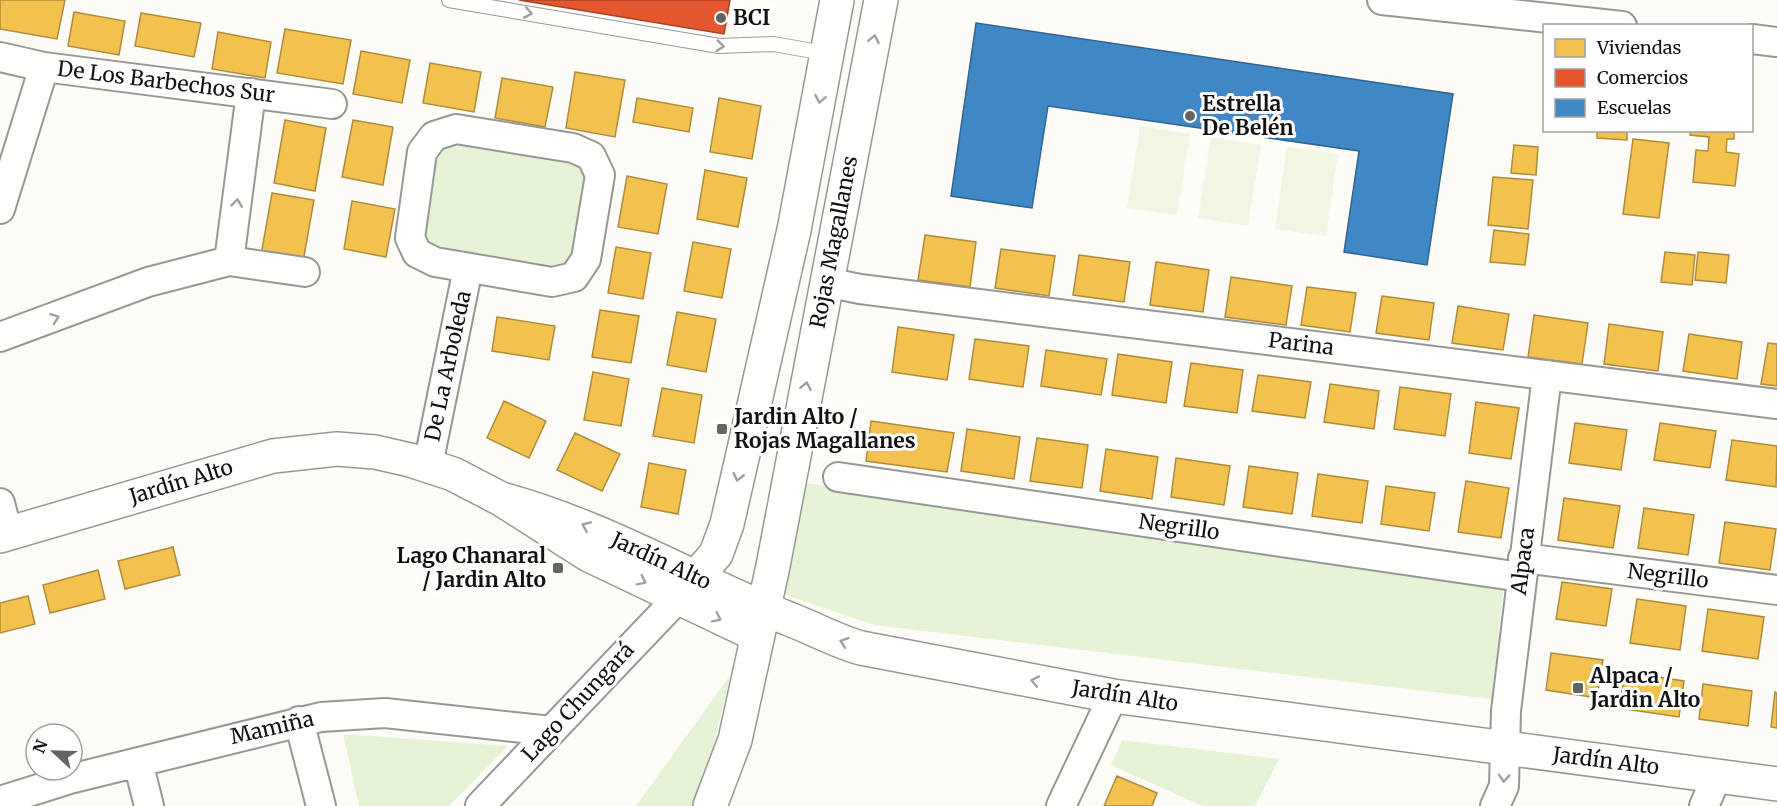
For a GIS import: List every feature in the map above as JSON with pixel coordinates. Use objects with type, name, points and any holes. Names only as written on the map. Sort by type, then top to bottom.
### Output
[{"type":"street","name":"Rojas Magallanes","points":[[687,589],[716,554],[723,540],[794,230],[829,54],[837,0]]},
{"type":"street","name":"Rojas Magallanes","points":[[710,806],[735,740],[881,0]]},
{"type":"street","points":[[1382,0],[1604,24]]},
{"type":"street","points":[[1753,39],[1777,42]]},
{"type":"street","name":"De Los Barbechos Sur","points":[[0,57],[44,67],[332,104]]},
{"type":"street","points":[[0,209],[44,67]]},
{"type":"street","points":[[229,261],[251,93]]},
{"type":"street","points":[[456,129],[573,148],[591,156],[598,167],[600,183],[586,259],[580,272],[567,280],[552,282],[468,268],[427,260],[417,254],[411,243],[420,159],[424,147],[434,136],[456,129]]},
{"type":"street","points":[[794,230],[808,262],[826,282]]},
{"type":"street","points":[[0,337],[148,282],[229,261],[305,272]]},
{"type":"street","name":"De La Arboleda","points":[[428,465],[468,268]]},
{"type":"street","name":"Parina","points":[[826,282],[871,291],[1777,404]]},
{"type":"street","name":"Rojas Magallanes","points":[[779,297],[778,371],[787,484]]},
{"type":"street","name":"Alpaca","points":[[1495,806],[1504,786],[1506,711],[1546,375]]},
{"type":"street","name":"Jardín Alto","points":[[3,525],[273,456],[337,450],[375,452],[428,465],[501,499],[562,540],[687,589],[760,622],[861,648],[1113,696],[1777,784]]},
{"type":"street","name":"Negrillo","points":[[838,477],[1522,567],[1777,590]]},
{"type":"street","name":"Lago Chungará","points":[[480,806],[687,589]]},
{"type":"street","points":[[1061,806],[1113,696]]},
{"type":"street","name":"Mamiña","points":[[0,801],[138,762],[299,722],[341,715],[385,713],[551,731]]},
{"type":"street","points":[[299,722],[321,806]]},
{"type":"street","points":[[138,762],[149,806]]},
{"type":"street","points":[[1704,806],[1717,776]]},
{"type":"lane","points":[[449,0],[719,46],[774,44],[829,54]]},
{"type":"green space","points":[[1140,126],[1190,134],[1177,215],[1127,208]]},
{"type":"green space","points":[[1211,137],[1261,145],[1248,226],[1198,218]]},
{"type":"green space","points":[[448,140],[575,157],[588,166],[572,262],[553,270],[436,252],[421,238],[431,155]]},
{"type":"green space","points":[[1287,147],[1338,154],[1326,236],[1275,229]]},
{"type":"green space","points":[[805,483],[1504,582],[1492,699],[874,625],[780,593]]},
{"type":"green space","points":[[731,674],[702,792],[695,806],[636,806]]},
{"type":"green space","points":[[343,734],[508,746],[449,806],[359,806]]},
{"type":"green space","points":[[1122,740],[1279,759],[1255,806],[1202,806],[1111,765]]},
{"type":"building: Viviendas","points":[[0,0],[65,0],[57,39],[0,29]]},
{"type":"building: Viviendas","points":[[74,12],[125,21],[119,55],[68,46]]},
{"type":"building: Viviendas","points":[[141,13],[201,23],[194,57],[135,46]]},
{"type":"building: Viviendas","points":[[285,29],[351,40],[343,84],[277,73]]},
{"type":"building: Viviendas","points":[[218,32],[271,42],[265,78],[212,69]]},
{"type":"building: Viviendas","points":[[361,51],[410,60],[402,103],[353,94]]},
{"type":"building: Viviendas","points":[[430,63],[481,72],[474,112],[423,103]]},
{"type":"building: Viviendas","points":[[575,72],[625,80],[615,137],[566,128]]},
{"type":"building: Viviendas","points":[[502,78],[553,87],[545,127],[495,118]]},
{"type":"building: Viviendas","points":[[637,98],[693,108],[689,132],[633,122]]},
{"type":"building: Viviendas","points":[[719,98],[761,106],[752,159],[710,152]]},
{"type":"building: Viviendas","points":[[285,120],[326,128],[315,191],[274,183]]},
{"type":"building: Viviendas","points":[[353,120],[393,127],[383,185],[342,177]]},
{"type":"building: Viviendas","points":[[1597,132],[1627,132],[1627,140],[1597,138]]},
{"type":"building: Viviendas","points":[[1691,132],[1734,132],[1734,139],[1727,139],[1726,152],[1739,154],[1735,186],[1693,182],[1696,150],[1708,151],[1709,137],[1690,135]]},
{"type":"building: Viviendas","points":[[1633,139],[1669,143],[1659,218],[1623,214]]},
{"type":"building: Viviendas","points":[[1514,145],[1538,147],[1536,175],[1511,173]]},
{"type":"building: Viviendas","points":[[705,170],[747,178],[738,227],[697,219]]},
{"type":"building: Viviendas","points":[[627,176],[667,184],[658,234],[618,227]]},
{"type":"building: Viviendas","points":[[1493,177],[1533,180],[1528,229],[1488,225]]},
{"type":"building: Viviendas","points":[[272,193],[314,200],[303,262],[261,255]]},
{"type":"building: Viviendas","points":[[352,201],[395,209],[386,257],[344,249]]},
{"type":"building: Viviendas","points":[[1494,230],[1529,234],[1525,265],[1490,262]]},
{"type":"building: Viviendas","points":[[925,235],[976,242],[970,287],[918,280]]},
{"type":"building: Viviendas","points":[[693,242],[731,249],[722,298],[684,291]]},
{"type":"building: Viviendas","points":[[616,247],[651,253],[643,299],[608,293]]},
{"type":"building: Viviendas","points":[[1001,249],[1055,256],[1049,296],[995,288]]},
{"type":"building: Viviendas","points":[[1665,252],[1695,255],[1692,285],[1661,282]]},
{"type":"building: Viviendas","points":[[1698,252],[1729,255],[1726,283],[1695,280]]},
{"type":"building: Viviendas","points":[[1079,255],[1130,262],[1124,302],[1073,295]]},
{"type":"building: Viviendas","points":[[1156,262],[1209,270],[1203,312],[1150,305]]},
{"type":"building: Viviendas","points":[[1231,277],[1292,286],[1286,325],[1225,317]]},
{"type":"building: Viviendas","points":[[1307,287],[1356,293],[1350,332],[1301,325]]},
{"type":"building: Viviendas","points":[[1382,296],[1434,303],[1429,340],[1376,333]]},
{"type":"building: Viviendas","points":[[1458,306],[1509,314],[1503,350],[1452,343]]},
{"type":"building: Viviendas","points":[[600,310],[639,316],[631,363],[592,357]]},
{"type":"building: Viviendas","points":[[677,312],[716,319],[706,372],[667,365]]},
{"type":"building: Viviendas","points":[[1534,315],[1588,323],[1582,364],[1528,357]]},
{"type":"building: Viviendas","points":[[497,317],[555,326],[549,360],[492,351]]},
{"type":"building: Viviendas","points":[[1609,324],[1663,332],[1658,371],[1604,364]]},
{"type":"building: Viviendas","points":[[898,327],[954,335],[947,380],[892,372]]},
{"type":"building: Viviendas","points":[[1689,334],[1742,342],[1737,379],[1683,371]]},
{"type":"building: Viviendas","points":[[975,339],[1029,346],[1023,387],[969,379]]},
{"type":"building: Viviendas","points":[[1768,343],[1777,344],[1777,386],[1761,384]]},
{"type":"building: Viviendas","points":[[1046,350],[1107,359],[1101,395],[1041,386]]},
{"type":"building: Viviendas","points":[[1118,354],[1172,362],[1166,403],[1112,395]]},
{"type":"building: Viviendas","points":[[1191,363],[1243,370],[1237,413],[1184,406]]},
{"type":"building: Viviendas","points":[[593,372],[629,379],[621,426],[584,420]]},
{"type":"building: Viviendas","points":[[1258,375],[1311,382],[1305,418],[1252,411]]},
{"type":"building: Viviendas","points":[[1330,384],[1379,391],[1374,429],[1324,422]]},
{"type":"building: Viviendas","points":[[1400,387],[1451,394],[1445,436],[1394,429]]},
{"type":"building: Viviendas","points":[[662,388],[702,395],[694,443],[653,436]]},
{"type":"building: Viviendas","points":[[504,401],[546,421],[529,458],[487,438]]},
{"type":"building: Viviendas","points":[[1476,402],[1519,408],[1511,459],[1469,453]]},
{"type":"building: Viviendas","points":[[871,421],[954,433],[947,472],[866,461]]},
{"type":"building: Viviendas","points":[[1575,423],[1627,430],[1621,470],[1569,463]]},
{"type":"building: Viviendas","points":[[1660,423],[1716,431],[1710,468],[1654,460]]},
{"type":"building: Viviendas","points":[[967,429],[1020,437],[1014,479],[961,471]]},
{"type":"building: Viviendas","points":[[575,433],[620,454],[602,491],[557,470]]},
{"type":"building: Viviendas","points":[[1037,438],[1088,445],[1082,488],[1030,481]]},
{"type":"building: Viviendas","points":[[1732,440],[1777,446],[1776,487],[1726,480]]},
{"type":"building: Viviendas","points":[[1106,449],[1158,457],[1152,499],[1100,491]]},
{"type":"building: Viviendas","points":[[1176,458],[1230,466],[1224,505],[1171,497]]},
{"type":"building: Viviendas","points":[[649,463],[686,470],[678,514],[641,507]]},
{"type":"building: Viviendas","points":[[1249,466],[1298,473],[1292,514],[1243,507]]},
{"type":"building: Viviendas","points":[[1318,474],[1368,481],[1362,523],[1312,516]]},
{"type":"building: Viviendas","points":[[1466,481],[1509,488],[1501,538],[1458,532]]},
{"type":"building: Viviendas","points":[[1386,486],[1435,493],[1429,531],[1381,524]]},
{"type":"building: Viviendas","points":[[1564,498],[1620,506],[1613,548],[1558,540]]},
{"type":"building: Viviendas","points":[[1644,508],[1694,515],[1688,555],[1638,548]]},
{"type":"building: Viviendas","points":[[1725,522],[1776,529],[1770,570],[1719,563]]},
{"type":"building: Viviendas","points":[[173,547],[180,575],[125,589],[118,561]]},
{"type":"building: Viviendas","points":[[98,570],[105,599],[50,613],[43,585]]},
{"type":"building: Viviendas","points":[[1562,582],[1612,589],[1606,626],[1556,619]]},
{"type":"building: Viviendas","points":[[28,596],[35,624],[0,633],[0,603]]},
{"type":"building: Viviendas","points":[[1637,599],[1686,606],[1680,650],[1630,643]]},
{"type":"building: Viviendas","points":[[1708,609],[1764,617],[1758,659],[1702,651]]},
{"type":"building: Viviendas","points":[[1551,653],[1603,660],[1597,698],[1546,690]]},
{"type":"building: Viviendas","points":[[1625,672],[1684,681],[1679,717],[1619,708]]},
{"type":"building: Viviendas","points":[[1703,684],[1752,691],[1748,726],[1699,719]]},
{"type":"building: Viviendas","points":[[1775,692],[1777,693],[1777,728],[1771,727]]},
{"type":"building: Viviendas","points":[[1117,776],[1157,793],[1152,806],[1104,806]]},
{"type":"building: Comercios","points":[[519,0],[730,0],[724,34]]},
{"type":"building: Escuelas","points":[[976,23],[1453,94],[1427,265],[1344,252],[1359,151],[1048,106],[1032,208],[951,196]]},
{"type":"place","name":"BCI","points":[[721,18]]},
{"type":"place","name":"Estrella De Belén","points":[[1190,116]]},
{"type":"place","name":"Jardin Alto / Rojas Magallanes","points":[[722,429]]},
{"type":"place","name":"Lago Chanaral / Jardin Alto","points":[[558,568]]},
{"type":"place","name":"Alpaca / Jardin Alto","points":[[1578,688]]}]
